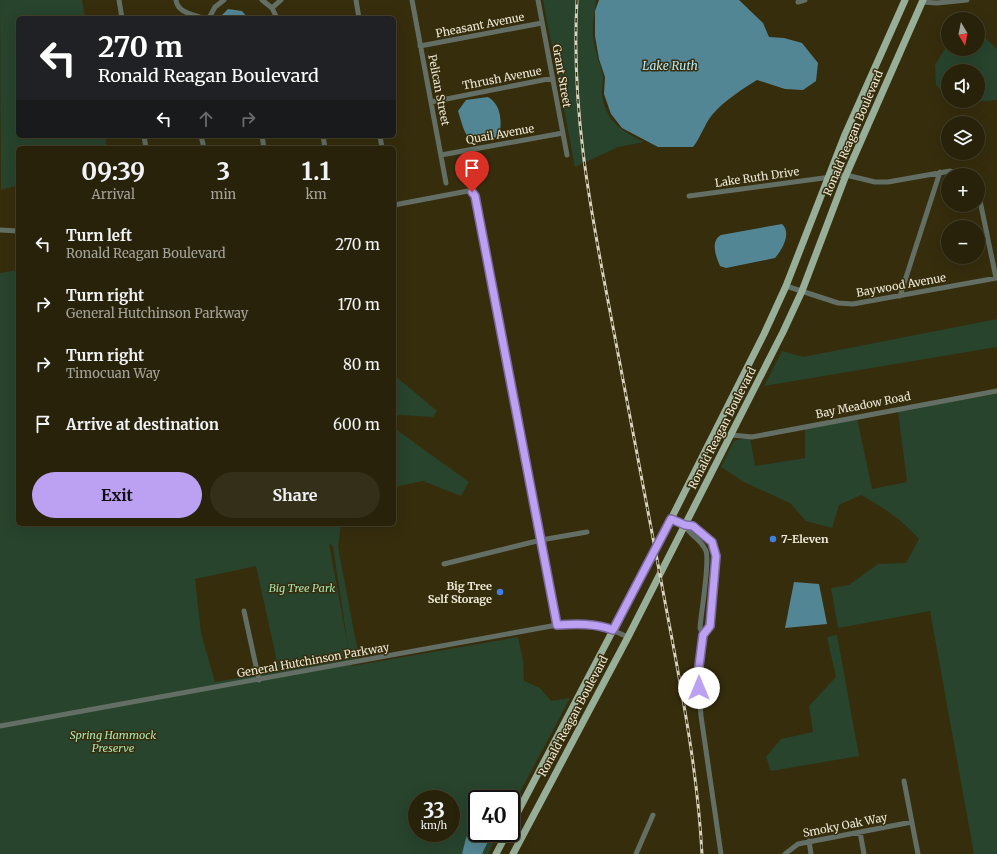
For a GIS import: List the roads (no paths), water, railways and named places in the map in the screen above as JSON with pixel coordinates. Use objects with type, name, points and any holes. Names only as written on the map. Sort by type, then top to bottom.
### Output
[{"type":"main road","name":"Ronald Reagan Boulevard","points":[[520,808],[671,519],[745,373],[786,286],[828,178],[905,0]]},
{"type":"main road","name":"Ronald Reagan Boulevard","points":[[513,854],[628,637],[732,435],[802,291],[846,174],[921,1]]},
{"type":"main road","points":[[671,519],[685,525]]},
{"type":"main road","points":[[496,854],[502,842]]},
{"type":"street","points":[[119,0],[122,16]]},
{"type":"street","points":[[176,0],[182,11],[196,16]]},
{"type":"street","points":[[210,16],[215,7],[224,0]]},
{"type":"street","points":[[262,0],[272,8],[276,16]]},
{"type":"street","points":[[272,8],[281,0]]},
{"type":"street","points":[[356,0],[359,16]]},
{"type":"street","name":"Pelican Street","points":[[412,0],[446,183]]},
{"type":"street","name":"Grant Street","points":[[538,0],[567,155]]},
{"type":"street","points":[[798,2],[805,0]]},
{"type":"street","points":[[921,1],[937,3],[967,0]]},
{"type":"street","name":"Pheasant Avenue","points":[[420,46],[542,23]]},
{"type":"street","name":"Thrush Avenue","points":[[431,102],[553,78]]},
{"type":"street","name":"Quail Avenue","points":[[441,155],[563,133]]},
{"type":"street","points":[[846,174],[875,182],[888,182],[940,172],[900,296]]},
{"type":"street","name":"Lake Ruth Drive","points":[[689,196],[828,178],[846,174]]},
{"type":"street","points":[[396,205],[468,191],[472,192],[475,196],[557,625]]},
{"type":"street","points":[[983,212],[997,278]]},
{"type":"street","points":[[0,230],[16,231]]},
{"type":"street","name":"Baywood Avenue","points":[[786,286],[838,303],[853,304],[997,278]]},
{"type":"street","name":"Bay Meadow Road","points":[[732,435],[752,437],[997,391]]},
{"type":"street","points":[[685,525],[696,527],[712,542],[716,556],[710,626],[703,635]]},
{"type":"street","points":[[685,525],[689,534],[698,539],[707,553],[700,628],[703,635],[698,674],[701,716],[721,854]]},
{"type":"street","points":[[444,564],[541,540],[587,532]]},
{"type":"street","points":[[244,612],[260,680]]},
{"type":"street","name":"General Hutchinson Parkway","points":[[0,726],[557,625],[580,624],[605,627],[628,637]]},
{"type":"street","points":[[904,781],[918,854]]},
{"type":"street","points":[[636,854],[653,815]]},
{"type":"street","name":"Smoky Oak Way","points":[[785,854],[798,844],[809,841],[912,822]]},
{"type":"street","points":[[860,832],[864,854]]},
{"type":"street","points":[[809,841],[811,854]]},
{"type":"water","name":"Lake Ruth","points":[[599,0],[739,0],[763,23],[769,37],[784,38],[802,43],[818,63],[816,81],[803,90],[785,89],[757,80],[733,96],[712,115],[693,147],[658,147],[622,128],[611,114],[604,94],[605,77],[599,59],[595,36],[595,11]]},
{"type":"water","points":[[228,9],[242,11],[246,16],[221,16]]},
{"type":"water","points":[[488,97],[493,100],[500,115],[501,126],[499,137],[474,140],[466,134],[458,111],[466,100]]},
{"type":"water","points":[[782,224],[785,228],[786,237],[783,246],[775,258],[726,268],[720,266],[715,245],[716,241],[721,235]]},
{"type":"water","points":[[794,582],[819,584],[827,624],[785,628]]},
{"type":"water","points":[[468,835],[468,842],[488,842],[482,854],[462,854]]},
{"type":"railway","points":[[577,0],[577,78],[583,154],[595,230],[686,714],[696,784],[702,854]]},
{"type":"place","name":"7-Eleven","points":[[773,539]]},
{"type":"place","name":"Big Tree Self Storage","points":[[500,592]]},
{"type":"park label","name":"Big Tree Park","points":[[302,588]]},
{"type":"park label","name":"Spring Hammock Preserve","points":[[113,741]]}]
